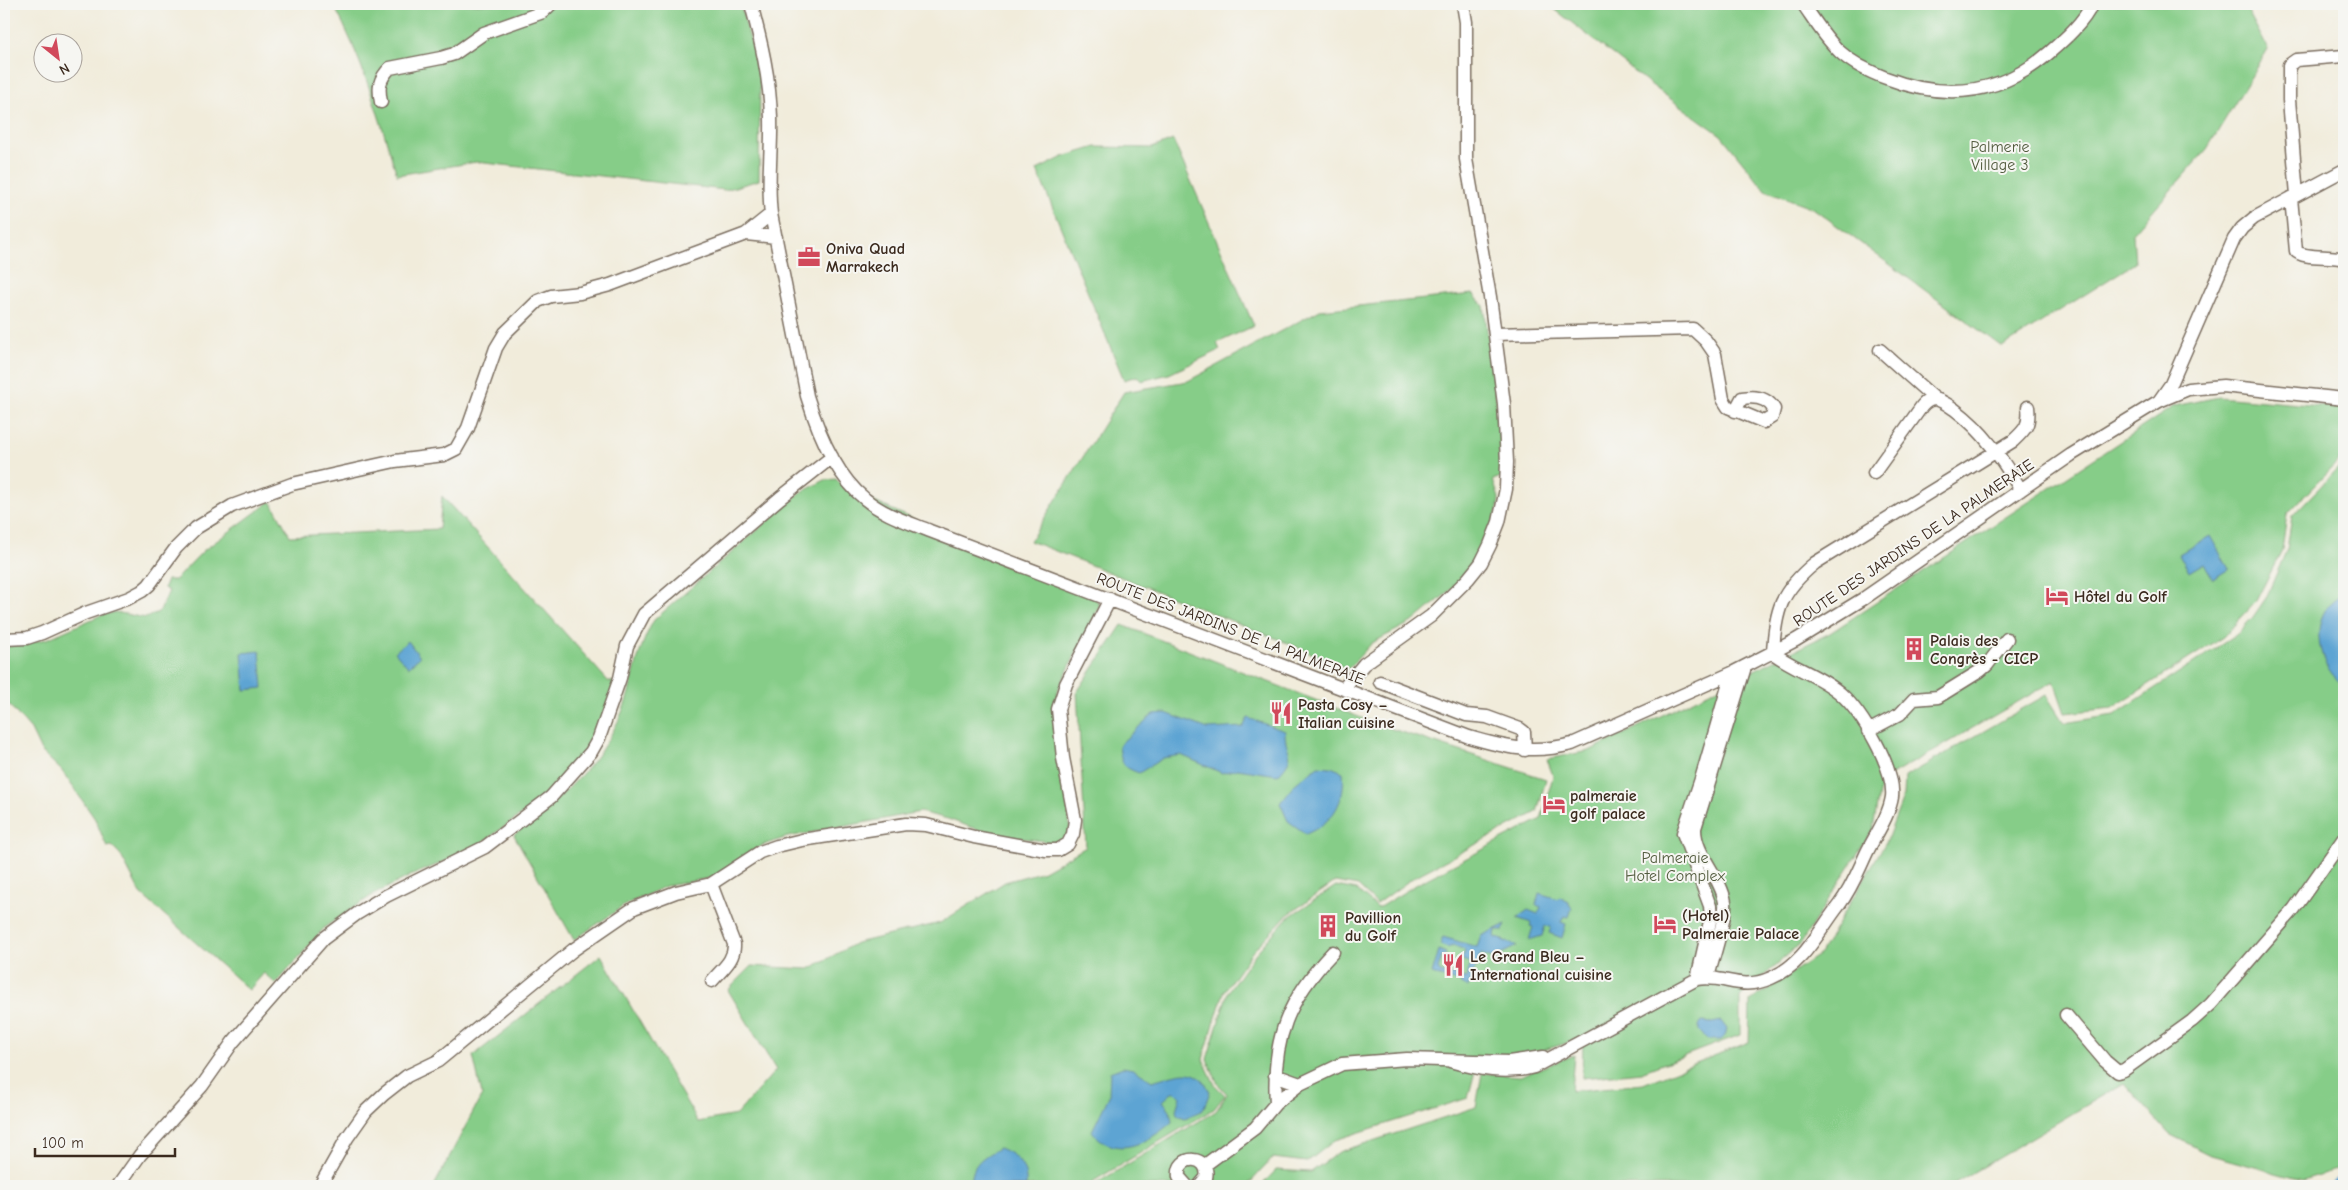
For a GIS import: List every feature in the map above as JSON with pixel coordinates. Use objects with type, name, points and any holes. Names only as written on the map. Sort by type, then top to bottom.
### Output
[{"type":"street","points":[[381,102],[378,88],[381,80],[390,68],[454,54],[484,33],[542,12],[551,4]]},
{"type":"street","name":"ROUTE DES JARDINS DE LA PALMERAIE","points":[[752,4],[765,62],[771,117],[768,191],[771,214],[807,396],[813,416],[832,458],[845,478],[864,499],[885,513],[1469,737],[1501,747],[1525,750],[1550,749],[1572,744],[1773,653],[1863,599],[2098,438],[2159,401],[2188,389],[2223,386],[2344,399]]},
{"type":"street","points":[[1344,689],[1352,676],[1379,651],[1444,604],[1481,563],[1499,522],[1508,476],[1504,404],[1495,334],[1466,159],[1466,22],[1463,4]]},
{"type":"street","points":[[1803,4],[1818,27],[1841,53],[1869,71],[1900,83],[1954,93],[1994,86],[2034,66],[2066,37],[2092,4]]},
{"type":"street","points":[[2344,56],[2296,60],[2289,65],[2296,252],[2302,256],[2326,255],[2344,259]]},
{"type":"street","points":[[2159,401],[2171,384],[2234,240],[2242,228],[2254,218],[2344,170]]},
{"type":"street","points":[[4,639],[27,638],[42,633],[142,591],[149,585],[176,548],[196,528],[232,506],[292,484],[376,465],[444,455],[456,449],[468,428],[496,348],[505,333],[538,301],[551,296],[610,285],[746,234],[771,214]]},
{"type":"street","points":[[746,234],[776,237]]},
{"type":"street","points":[[1495,334],[1693,329],[1706,341],[1715,354],[1723,399],[1728,408],[1735,412]]},
{"type":"street","points":[[1880,350],[1934,398],[1942,400],[1974,423],[1997,451],[2021,490]]},
{"type":"street","points":[[1874,473],[1922,406],[1927,400],[1934,398]]},
{"type":"street","points":[[1205,1166],[1254,1128],[1276,1103],[1300,1084],[1342,1064],[1388,1060],[1522,1061],[1564,1051],[1702,978],[1734,984],[1751,984],[1770,978],[1788,969],[1800,959],[1855,882],[1866,854],[1888,813],[1892,797],[1892,782],[1886,765],[1868,731],[1842,695],[1828,684],[1788,664],[1773,653],[1774,630],[1780,603],[1800,576],[1815,563],[2013,441],[2030,420],[2028,407]]},
{"type":"street","points":[[118,1186],[140,1155],[202,1086],[233,1042],[323,939],[386,896],[485,847],[551,797],[591,752],[599,738],[620,678],[627,646],[644,614],[780,498],[832,458]]},
{"type":"street","points":[[320,1186],[347,1138],[366,1111],[384,1094],[407,1076],[438,1061],[525,988],[607,925],[634,908],[653,900],[711,884],[760,852],[777,846],[802,840],[906,824],[926,825],[974,837],[1046,850],[1058,850],[1068,844],[1073,834],[1075,820],[1063,758],[1058,709],[1066,684],[1095,632],[1110,599]]},
{"type":"street","points":[[1868,731],[1900,714],[1914,699],[1938,697],[1980,671],[2007,640]]},
{"type":"street","points":[[1702,978],[1711,917],[1710,906],[1690,857],[1683,832],[1707,777],[1745,667]]},
{"type":"street","points":[[1707,777],[1732,673]]},
{"type":"street","points":[[1380,682],[1466,714],[1487,717],[1520,729],[1524,732],[1525,750]]},
{"type":"street","points":[[2066,1015],[2105,1061],[2118,1072],[2124,1070],[2192,1021],[2211,1004],[2294,909],[2344,838]]},
{"type":"street","points":[[711,884],[734,944],[732,959],[712,981]]},
{"type":"street","points":[[1276,1103],[1275,1075],[1278,1043],[1289,1013],[1300,991],[1333,952]]},
{"type":"street","points":[[1275,1075],[1300,1084]]},
{"type":"street","points":[[1186,1186],[1179,1178],[1182,1165],[1194,1159],[1205,1166]]},
{"type":"street","points":[[1199,1186],[1206,1178],[1205,1166]]},
{"type":"green space","points":[[333,4],[740,4],[760,74],[759,180],[725,190],[476,162],[397,175],[361,66]]},
{"type":"green space","name":"Palmerie Village 3","points":[[1548,4],[2244,4],[2268,49],[2207,149],[2133,233],[2135,263],[2002,347],[1813,208],[1765,190],[1721,135],[1658,90]]},
{"type":"green space","points":[[1173,140],[1254,326],[1217,343],[1220,350],[1169,374],[1141,381],[1137,376],[1124,380],[1037,170],[1063,157],[1096,147],[1152,148]]},
{"type":"green space","points":[[1473,294],[1484,306],[1506,475],[1493,480],[1499,498],[1498,508],[1485,546],[1459,583],[1414,621],[1372,643],[1348,669],[1290,644],[1030,541],[1124,392],[1188,381],[1320,310]]},
{"type":"green space","name":"Palmeraie Hotel Complex","points":[[2219,397],[2344,408],[2344,455],[2287,514],[2282,550],[2255,603],[2223,637],[2112,708],[2065,713],[2054,681],[1881,781],[1873,829],[1801,943],[1740,997],[1740,1035],[1641,1072],[1582,1078],[1583,1038],[1518,1058],[1478,1060],[1468,1098],[1335,1140],[1307,1162],[1273,1158],[1247,1186],[1096,1186],[1095,1184],[1216,1111],[1227,1094],[1218,1084],[1207,1059],[1228,992],[1255,954],[1287,918],[1336,886],[1357,890],[1378,908],[1419,883],[1541,819],[1553,776],[1547,759],[1589,751],[1830,633],[2174,406]]},
{"type":"green space","points":[[2344,462],[2344,1168],[2302,1180],[2211,1155],[2169,1134],[2124,1083],[1950,1186],[1261,1186],[1276,1170],[1311,1172],[1339,1152],[1476,1107],[1482,1073],[1520,1076],[1574,1055],[1571,1091],[1643,1084],[1749,1042],[1750,1001],[1820,954],[1887,840],[1904,795],[1905,777],[2046,695],[2064,723],[2114,715],[2236,635],[2253,617],[2266,598],[2287,549],[2292,516]]},
{"type":"green space","points":[[836,479],[847,490],[1096,599],[1100,605],[1057,692],[1070,828],[1066,837],[1062,841],[1051,842],[990,834],[948,819],[920,812],[788,837],[763,845],[711,878],[666,886],[625,905],[574,940],[514,835],[566,791],[608,740],[627,699],[641,649],[654,620],[800,493],[825,480]]},
{"type":"green space","points":[[442,496],[608,681],[617,683],[591,746],[531,808],[470,851],[410,876],[371,896],[325,927],[276,984],[264,973],[249,990],[141,894],[120,854],[112,846],[107,847],[95,819],[62,771],[41,751],[31,730],[4,699],[4,647],[47,639],[99,616],[115,612],[146,618],[160,611],[169,591],[164,588],[167,580],[175,580],[203,551],[271,501],[290,536],[439,529]]},
{"type":"green space","points":[[1122,625],[1377,724],[1546,779],[1537,812],[1414,877],[1377,904],[1358,886],[1335,882],[1286,916],[1252,952],[1224,992],[1203,1059],[1215,1085],[1225,1095],[1214,1109],[1092,1182],[1094,1186],[434,1186],[482,1095],[473,1056],[601,955],[698,1122],[736,1115],[776,1070],[728,990],[752,966],[809,969],[856,943],[940,923],[1005,882],[1044,871],[1086,847],[1077,692]]},
{"type":"water","points":[[2210,536],[2229,569],[2213,579],[2204,563],[2189,572],[2179,554]]},
{"type":"water","points":[[2344,593],[2344,685],[2329,670],[2320,648],[2319,637],[2323,615],[2329,605]]},
{"type":"water","points":[[408,641],[420,657],[408,667],[395,652]]},
{"type":"water","points":[[260,651],[263,688],[245,690],[242,653]]},
{"type":"water","points":[[1166,713],[1208,729],[1243,727],[1248,718],[1285,731],[1289,754],[1288,762],[1278,775],[1237,769],[1222,773],[1181,755],[1163,758],[1139,773],[1129,769],[1123,764],[1119,745],[1153,714]]},
{"type":"water","points":[[1318,766],[1331,767],[1343,772],[1342,792],[1336,810],[1324,824],[1306,834],[1288,821],[1280,803],[1295,784]]},
{"type":"water","points":[[1539,893],[1558,899],[1559,897],[1569,902],[1572,908],[1569,917],[1564,916],[1561,922],[1566,924],[1562,938],[1549,933],[1551,927],[1545,926],[1542,936],[1529,940],[1533,927],[1530,926],[1531,923],[1517,918],[1528,910],[1538,914],[1541,907],[1536,905]]},
{"type":"water","points":[[1506,924],[1503,930],[1496,930],[1495,937],[1517,946],[1493,958],[1481,954],[1468,987],[1460,984],[1463,977],[1466,978],[1471,963],[1460,959],[1461,956],[1463,957],[1465,950],[1453,945],[1448,948],[1440,945],[1443,937],[1477,947],[1481,936]]},
{"type":"water","points":[[1439,950],[1446,953],[1445,956],[1442,956],[1438,969],[1440,972],[1458,976],[1456,982],[1432,974]]},
{"type":"water","points":[[1721,1021],[1727,1029],[1725,1036],[1721,1040],[1708,1040],[1699,1031],[1699,1026],[1702,1022],[1712,1023]]},
{"type":"water","points":[[1123,1067],[1133,1069],[1152,1081],[1185,1073],[1199,1077],[1210,1092],[1203,1110],[1185,1118],[1177,1115],[1176,1110],[1180,1097],[1174,1091],[1163,1101],[1170,1110],[1172,1122],[1163,1130],[1132,1146],[1121,1147],[1101,1140],[1092,1131],[1109,1096],[1110,1072]]},
{"type":"water","points":[[999,1148],[1011,1154],[1020,1162],[1025,1173],[1026,1186],[971,1186],[973,1172],[978,1162]]},
{"type":"waterway","points":[[2339,1186],[2344,1183]]},
{"type":"place","name":"Oniva Quad Marrakech","points":[[809,257]]},
{"type":"place","name":"Hôtel du Golf","points":[[2057,596]]},
{"type":"place","name":"Palais des Congrès - CICP","points":[[1914,649]]},
{"type":"place","name":"Pasta Cosy – Italian cuisine","points":[[1281,713]]},
{"type":"place","name":"palmeraie golf palace","points":[[1554,804]]},
{"type":"place","name":"(Hotel) Palmeraie Palace","points":[[1665,924]]},
{"type":"place","name":"Pavillion du Golf","points":[[1328,926]]},
{"type":"place","name":"Le Grand Bleu – International cuisine","points":[[1453,965]]}]
